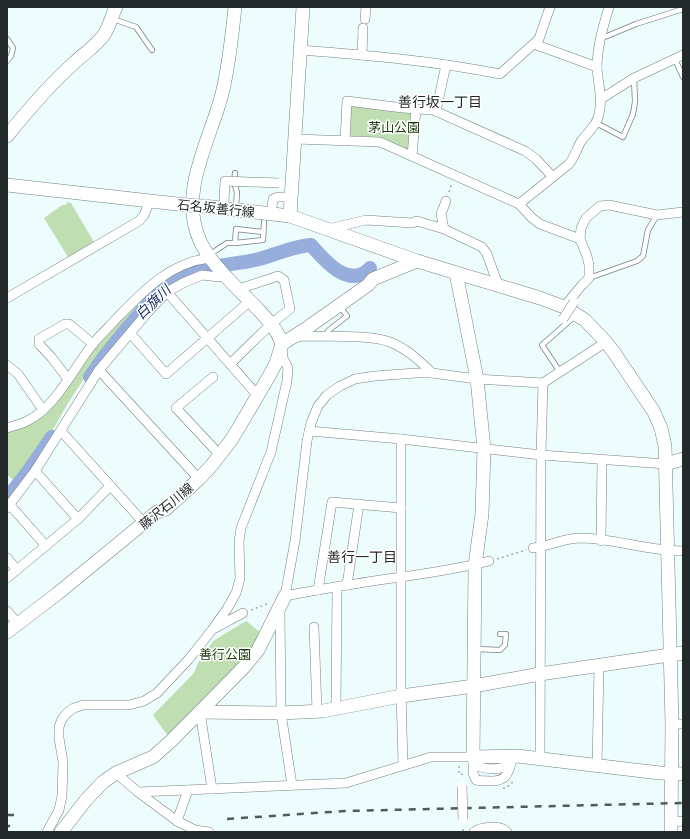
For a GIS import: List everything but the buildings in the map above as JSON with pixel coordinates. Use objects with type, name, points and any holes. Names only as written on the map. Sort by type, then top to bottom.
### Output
[{"type":"street","points":[[47,832],[59,810],[62,796],[63,762],[59,738],[59,727],[67,712],[84,705],[129,705],[144,701],[157,693],[189,659],[212,630],[236,593],[240,579],[239,542],[241,528],[271,452],[288,381],[288,368],[283,358],[283,343],[279,336],[270,323],[239,289],[219,273],[201,244],[195,231],[192,216],[193,196],[200,164],[222,96],[226,78],[235,7]]},
{"type":"street","points":[[290,216],[303,7]]},
{"type":"street","points":[[362,55],[366,7]]},
{"type":"street","points":[[301,50],[362,55],[446,65],[500,74],[541,36],[550,7]]},
{"type":"street","points":[[519,204],[573,160],[582,140],[596,124],[601,99],[597,67],[600,39],[609,7]]},
{"type":"street","points":[[7,136],[46,90],[105,34],[113,13]]},
{"type":"street","points":[[534,44],[597,67]]},
{"type":"street","points":[[601,99],[634,78],[679,57]]},
{"type":"street","points":[[436,111],[446,65]]},
{"type":"street","points":[[345,141],[347,101],[436,111],[525,151],[536,159],[553,177]]},
{"type":"street","points":[[412,156],[416,109]]},
{"type":"street","points":[[295,140],[380,142],[519,204],[540,224],[580,239]]},
{"type":"street","points":[[224,202],[225,180],[278,183]]},
{"type":"street","name":"石名坂善行線","points":[[7,185],[290,216],[417,261],[540,298],[585,320],[606,342],[654,412],[661,428],[665,446],[668,551],[677,654],[677,774],[675,825]]},
{"type":"street","points":[[272,207],[273,199],[284,197]]},
{"type":"street","points":[[7,298],[139,221],[144,215],[150,201]]},
{"type":"street","points":[[444,229],[441,214],[446,201]]},
{"type":"street","points":[[567,312],[582,285],[589,278],[588,261],[580,239],[581,228],[586,218],[600,206],[609,205],[657,215],[683,212]]},
{"type":"street","points":[[328,230],[366,220],[412,223],[417,221],[444,229],[482,247],[487,254],[498,285]]},
{"type":"street","points":[[7,428],[28,421],[56,397],[93,344],[142,292],[166,273],[200,259],[209,257]]},
{"type":"street","points":[[283,343],[368,285],[373,279],[417,261]]},
{"type":"street","points":[[46,546],[8,506],[35,471],[100,370],[148,312],[167,292],[183,283],[202,275],[219,273]]},
{"type":"street","points":[[456,273],[477,379],[484,449],[482,514],[474,565],[473,774],[476,780],[498,781],[503,779],[511,761]]},
{"type":"street","points":[[230,364],[264,331],[270,323],[290,309],[284,280],[278,276],[239,289]]},
{"type":"street","points":[[167,292],[208,337],[258,396]]},
{"type":"street","points":[[131,334],[166,374],[250,301]]},
{"type":"street","points":[[68,379],[39,344],[39,339],[65,324],[69,324],[93,344]]},
{"type":"street","points":[[283,343],[303,336],[357,337],[388,341],[417,358],[432,373]]},
{"type":"street","points":[[61,832],[94,790],[116,773],[153,757],[246,666],[258,650],[282,600],[295,541],[309,431],[318,406],[328,395],[340,386],[355,379],[375,376],[432,373],[477,379],[543,383],[606,342]]},
{"type":"street","name":"藤沢石川線","points":[[7,632],[157,512],[166,509],[199,479],[232,439],[276,363],[283,343]]},
{"type":"street","points":[[7,365],[18,374],[42,410]]},
{"type":"street","points":[[100,370],[199,479]]},
{"type":"street","points":[[213,377],[176,408],[220,455]]},
{"type":"street","points":[[540,759],[538,547],[543,383]]},
{"type":"street","points":[[61,431],[144,523]]},
{"type":"street","points":[[309,431],[401,439],[541,455],[666,464],[683,459]]},
{"type":"street","points":[[401,439],[401,696],[403,766]]},
{"type":"street","points":[[601,541],[602,459]]},
{"type":"street","points":[[35,471],[78,519]]},
{"type":"street","points":[[7,578],[78,519],[110,486]]},
{"type":"street","points":[[318,590],[332,502],[401,508]]},
{"type":"street","points":[[347,585],[359,504]]},
{"type":"street","points":[[538,547],[568,538],[583,538],[668,551],[683,551]]},
{"type":"street","points":[[7,558],[18,570]]},
{"type":"street","points":[[282,600],[318,590],[474,565],[489,561]]},
{"type":"street","points":[[336,708],[337,587]]},
{"type":"street","points":[[282,600],[281,713],[292,785]]},
{"type":"street","points":[[7,611],[18,624]]},
{"type":"street","points":[[212,630],[243,613]]},
{"type":"street","points":[[314,627],[317,711]]},
{"type":"street","points":[[200,712],[281,713],[317,711],[401,696],[677,654]]},
{"type":"street","points":[[597,766],[599,666]]},
{"type":"street","points":[[200,712],[212,789]]},
{"type":"street","points":[[138,792],[346,782],[431,757],[511,761],[540,759],[677,774]]},
{"type":"street","points":[[116,773],[138,792],[177,821],[195,830],[209,832]]},
{"type":"street","points":[[462,786],[463,823]]},
{"type":"street","points":[[177,821],[188,790]]},
{"type":"street","points":[[474,832],[480,828],[500,828],[507,832]]},
{"type":"lane","points":[[600,39],[636,24],[683,9]]},
{"type":"lane","points":[[113,13],[136,27],[152,50]]},
{"type":"lane","points":[[7,39],[13,48],[11,56],[7,61]]},
{"type":"lane","points":[[679,57],[683,77]]},
{"type":"lane","points":[[596,124],[623,137],[633,114],[635,102],[634,78]]},
{"type":"lane","points":[[235,173],[234,183],[237,192],[236,210]]},
{"type":"lane","points":[[589,278],[632,263],[643,256],[648,230],[657,215]]},
{"type":"lane","points":[[209,257],[227,244],[263,240],[264,222]]},
{"type":"lane","points":[[235,243],[236,229],[263,232]]},
{"type":"lane","points":[[324,337],[329,330],[347,316],[341,308]]},
{"type":"lane","points":[[560,372],[542,345],[567,312]]},
{"type":"lane","points":[[474,649],[500,650],[505,645],[506,634],[500,634]]},
{"type":"path","points":[[446,201],[455,175]]},
{"type":"path","points":[[489,561],[538,547]]},
{"type":"path","points":[[243,613],[282,600]]},
{"type":"path","points":[[459,763],[459,774],[462,774],[462,776]]},
{"type":"path","points":[[463,823],[463,831]]},
{"type":"green space","name":"茅山公園","points":[[351,106],[411,113],[408,150],[381,137],[350,136]]},
{"type":"green space","points":[[67,202],[71,203],[94,242],[68,257],[44,218],[62,205],[66,205]]},
{"type":"green space","points":[[203,262],[208,266],[181,275],[163,286],[147,301],[100,354],[68,403],[50,435],[17,483],[7,476],[7,431],[36,421],[46,414],[58,401],[96,347],[146,294],[168,277]]},
{"type":"green space","name":"善行公園","points":[[246,621],[260,632],[248,655],[168,736],[153,715],[194,673],[198,663],[213,641]]},
{"type":"waterway","name":"白旗川","points":[[90,377],[114,344],[154,298],[174,281],[191,273],[209,268],[255,260],[297,247],[311,245],[330,265],[346,275],[354,276],[362,274],[370,268]]},
{"type":"waterway","name":"白旗川","points":[[7,498],[30,469],[52,437]]},
{"type":"railway","points":[[227,819],[345,811],[683,803]]},
{"type":"railway","points":[[7,815],[15,815]]},
{"type":"district","name":"善行坂一丁目","points":[[440,102]]},
{"type":"district","name":"善行一丁目","points":[[362,557]]}]
